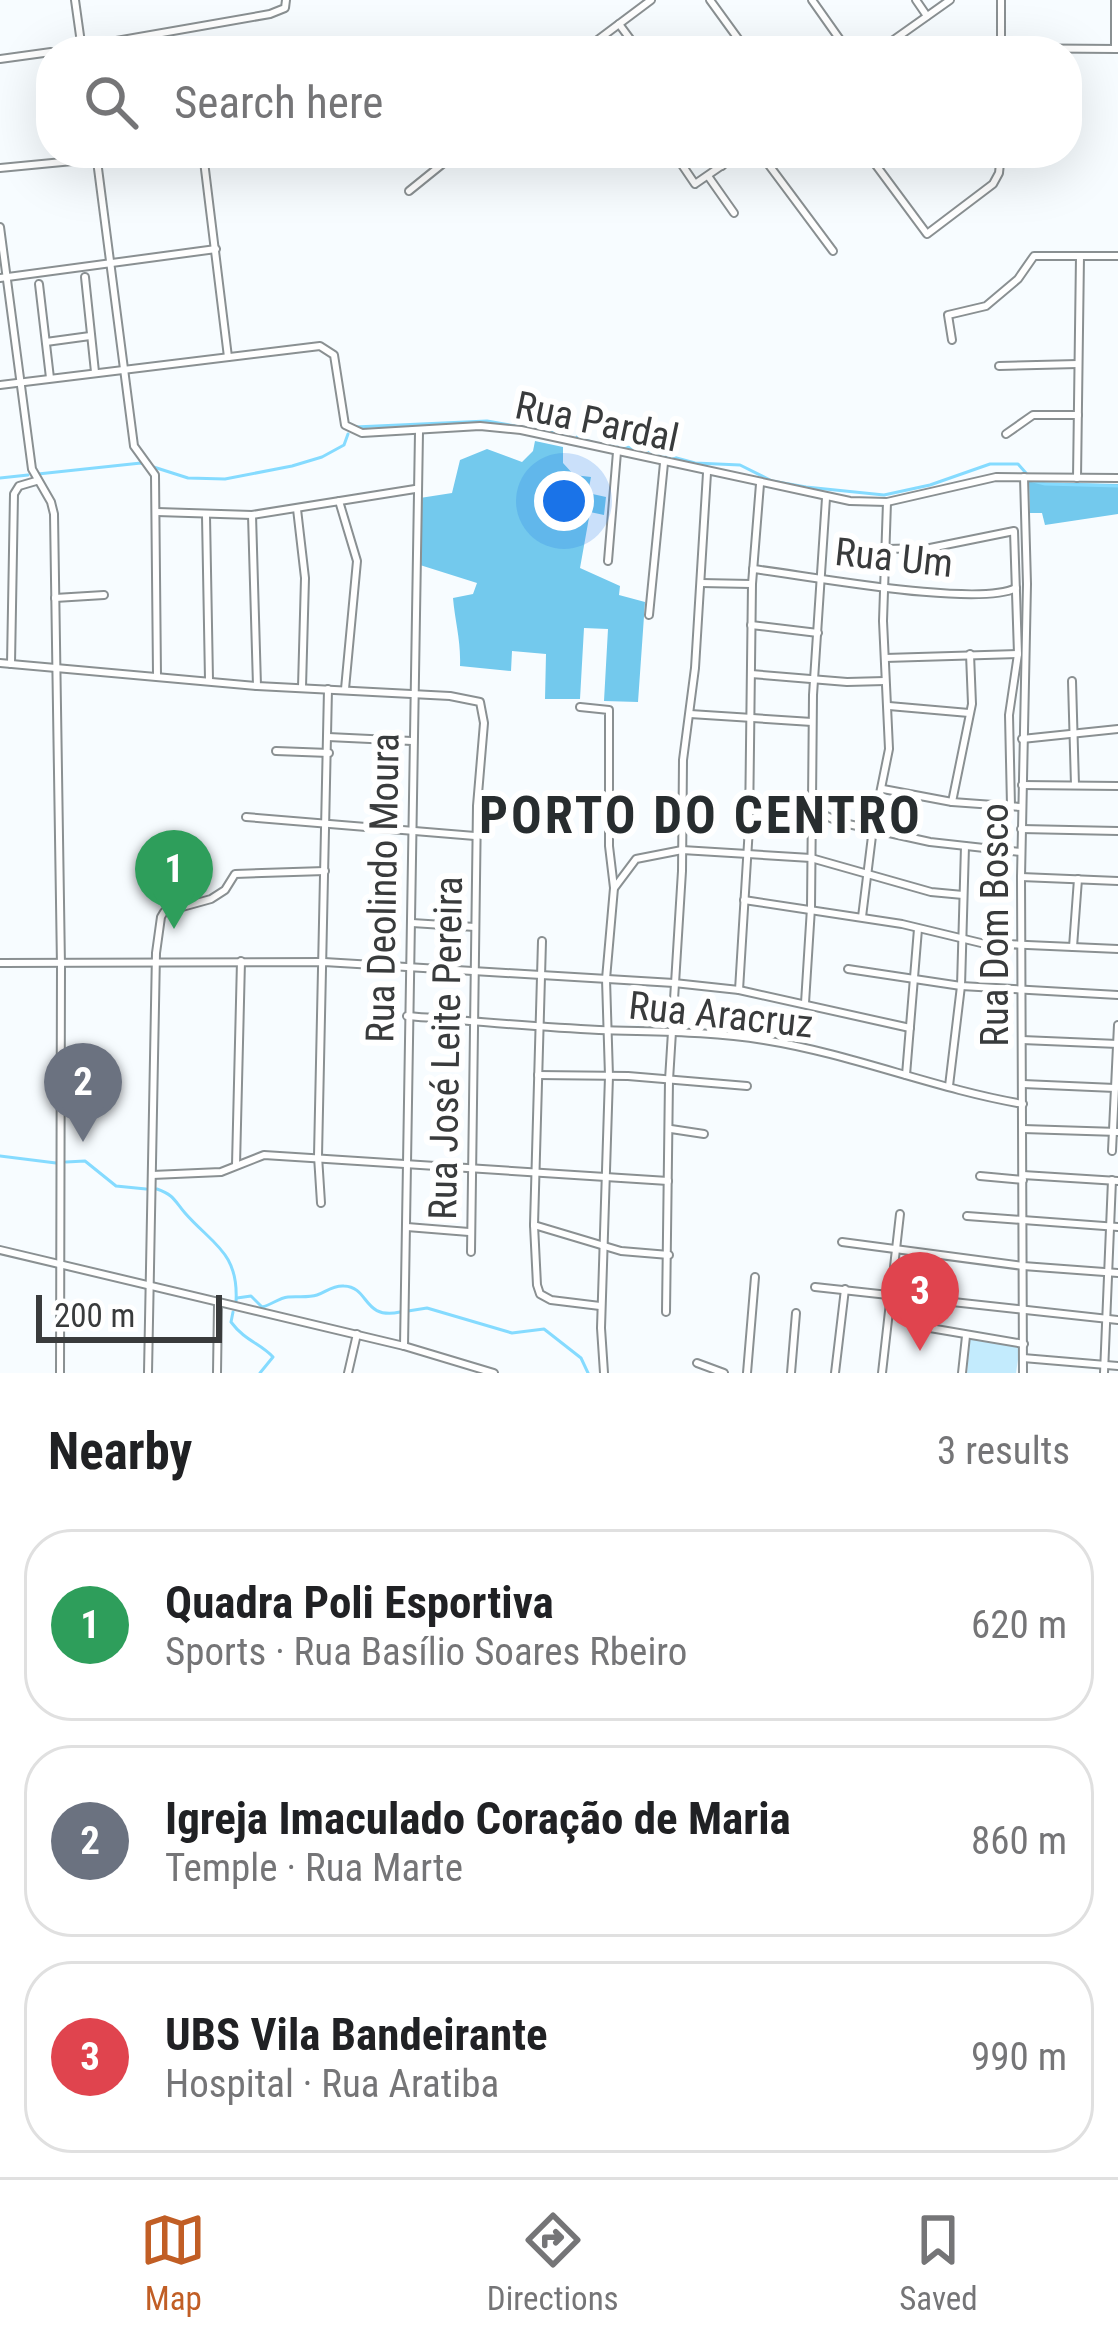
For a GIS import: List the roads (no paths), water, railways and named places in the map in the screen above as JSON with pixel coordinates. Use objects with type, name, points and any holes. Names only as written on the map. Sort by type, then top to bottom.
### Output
[{"type":"street","points":[[75,0],[80,36]]},
{"type":"street","points":[[603,36],[651,0]]},
{"type":"street","points":[[710,0],[736,36]]},
{"type":"street","points":[[812,0],[837,36]]},
{"type":"street","points":[[916,0],[928,16]]},
{"type":"street","points":[[900,36],[950,0]]},
{"type":"street","points":[[1000,36],[1001,0]]},
{"type":"street","points":[[1082,49],[1117,49],[1115,0]]},
{"type":"street","points":[[155,36],[270,14],[283,10],[287,2]]},
{"type":"street","points":[[619,24],[628,36]]},
{"type":"street","points":[[0,59],[36,54]]},
{"type":"street","points":[[0,168],[36,164]]},
{"type":"street","points":[[99,168],[134,446],[154,470],[157,675]]},
{"type":"street","points":[[205,168],[228,357]]},
{"type":"street","points":[[409,190],[437,168]]},
{"type":"street","points":[[684,168],[695,184],[719,168]]},
{"type":"street","points":[[771,168],[833,251]]},
{"type":"street","points":[[878,168],[927,234],[993,184],[1000,168]]},
{"type":"street","points":[[708,176],[734,213]]},
{"type":"street","points":[[0,227],[3,278],[36,481],[53,508],[61,966],[60,1373]]},
{"type":"street","points":[[3,278],[216,250]]},
{"type":"street","points":[[952,340],[948,315],[986,306],[1018,279],[1034,256],[1118,256]]},
{"type":"street","points":[[1077,478],[1080,256]]},
{"type":"street","points":[[85,277],[95,372]]},
{"type":"street","points":[[39,284],[50,378]]},
{"type":"street","points":[[46,342],[91,335]]},
{"type":"street","name":"Rua Pardal","points":[[0,385],[325,346],[334,355],[345,425],[362,433],[499,427],[826,498],[887,502],[981,479],[1118,478]]},
{"type":"street","points":[[999,366],[1078,364]]},
{"type":"street","points":[[1006,434],[1034,415],[1078,415]]},
{"type":"street","name":"Rua Deolindo Moura","points":[[404,1346],[418,430]]},
{"type":"street","points":[[608,561],[616,452]]},
{"type":"street","points":[[649,615],[664,463]]},
{"type":"street","points":[[666,1312],[669,1080],[683,760],[707,473]]},
{"type":"street","name":"Rua Dom Bosco","points":[[1023,1373],[1024,476]]},
{"type":"street","points":[[11,664],[14,494],[19,486],[36,481]]},
{"type":"street","points":[[739,991],[749,802],[752,584],[760,484]]},
{"type":"street","points":[[157,512],[252,515],[416,488]]},
{"type":"street","points":[[805,1003],[811,908],[812,722],[826,498]]},
{"type":"street","points":[[339,501],[357,561],[346,688]]},
{"type":"street","points":[[862,917],[890,720],[884,658],[887,502]]},
{"type":"street","points":[[297,509],[306,595],[302,687]]},
{"type":"street","points":[[252,515],[257,686]]},
{"type":"street","points":[[206,516],[209,680]]},
{"type":"street","points":[[886,549],[930,548],[1013,530],[1018,654],[1010,716],[1011,806]]},
{"type":"street","name":"Rua Um","points":[[753,569],[950,593],[1003,594],[1027,584]]},
{"type":"street","points":[[701,583],[752,584]]},
{"type":"street","points":[[56,598],[104,595]]},
{"type":"street","points":[[751,625],[818,633]]},
{"type":"street","points":[[952,802],[970,713],[970,654]]},
{"type":"street","points":[[884,658],[1018,654]]},
{"type":"street","points":[[0,663],[257,686],[413,694]]},
{"type":"street","points":[[750,674],[885,681]]},
{"type":"street","points":[[1072,682],[1075,785]]},
{"type":"street","points":[[321,1203],[318,1156],[328,688]]},
{"type":"street","name":"Rua José Leite Pereira","points":[[413,694],[480,702],[484,723],[477,836],[471,1252]]},
{"type":"street","points":[[889,706],[970,713]]},
{"type":"street","points":[[580,707],[609,708],[609,846],[614,888],[606,979],[604,1373]]},
{"type":"street","points":[[690,714],[812,722]]},
{"type":"street","points":[[1010,716],[1023,716]]},
{"type":"street","points":[[1022,739],[1118,729]]},
{"type":"street","points":[[328,737],[412,741]]},
{"type":"street","points":[[276,751],[329,753]]},
{"type":"street","points":[[1022,785],[1118,786]]},
{"type":"street","points":[[883,789],[952,802],[1021,807]]},
{"type":"street","points":[[749,802],[812,808],[838,822],[930,842],[1021,852]]},
{"type":"street","points":[[246,817],[477,836]]},
{"type":"street","points":[[1021,829],[1118,831]]},
{"type":"street","points":[[949,1086],[961,986],[965,846]]},
{"type":"street","points":[[614,888],[636,860],[682,850],[811,858],[931,892],[963,896]]},
{"type":"street","points":[[148,1373],[156,958],[162,914],[211,899],[236,874],[325,871]]},
{"type":"street","points":[[1021,877],[1118,881]]},
{"type":"street","points":[[1073,947],[1078,879]]},
{"type":"street","points":[[744,900],[862,917],[962,940],[1118,949]]},
{"type":"street","points":[[412,923],[476,927]]},
{"type":"street","points":[[905,1076],[918,929]]},
{"type":"street","points":[[542,940],[534,1225],[540,1294],[551,1300],[602,1306]]},
{"type":"street","points":[[0,963],[61,966],[156,958],[324,962],[674,983],[805,1003],[910,1028]]},
{"type":"street","points":[[236,1165],[241,961]]},
{"type":"street","points":[[848,969],[1022,992],[1118,995]]},
{"type":"street","name":"Rua Aracruz","points":[[407,1016],[539,1027],[673,1030],[808,1048],[1022,1104]]},
{"type":"street","points":[[1112,1151],[1118,1025]]},
{"type":"street","points":[[1022,1040],[1118,1043]]},
{"type":"street","points":[[538,1075],[747,1086]]},
{"type":"street","points":[[1023,1084],[1117,1089]]},
{"type":"street","points":[[670,1129],[704,1134]]},
{"type":"street","points":[[1023,1129],[1116,1131]]},
{"type":"street","points":[[152,1174],[221,1172],[264,1154],[668,1181]]},
{"type":"street","points":[[980,1176],[1115,1180],[1104,1369]]},
{"type":"street","points":[[882,1373],[901,1214]]},
{"type":"street","points":[[967,1216],[1114,1226]]},
{"type":"street","points":[[534,1225],[602,1245],[669,1255]]},
{"type":"street","points":[[406,1227],[470,1232]]},
{"type":"street","points":[[842,1242],[1023,1266],[1118,1273]]},
{"type":"street","points":[[0,1250],[357,1334],[494,1373]]},
{"type":"street","points":[[747,1373],[755,1277]]},
{"type":"street","points":[[815,1287],[1118,1320]]},
{"type":"street","points":[[836,1373],[845,1289]]},
{"type":"street","points":[[217,1373],[218,1304]]},
{"type":"street","points":[[791,1373],[796,1313]]},
{"type":"street","points":[[924,1327],[1024,1344]]},
{"type":"street","points":[[348,1373],[357,1334]]},
{"type":"street","points":[[962,1373],[966,1336]]},
{"type":"street","points":[[1023,1358],[1104,1369],[1118,1366]]},
{"type":"street","points":[[697,1363],[724,1373]]},
{"type":"waterway","points":[[355,427],[487,421],[567,435]]},
{"type":"waterway","points":[[38,474],[141,463],[188,478],[225,479],[322,457],[344,445],[348,434]]},
{"type":"waterway","points":[[577,437],[695,463],[740,465],[772,481],[884,495],[990,464],[1018,464],[1033,481],[1045,484],[1118,486]]},
{"type":"waterway","points":[[0,478],[28,475]]},
{"type":"waterway","points":[[0,1156],[56,1163]]},
{"type":"waterway","points":[[66,1162],[85,1161],[116,1186],[146,1189]]},
{"type":"waterway","points":[[157,1189],[173,1198],[222,1250],[233,1271],[236,1302]]},
{"type":"waterway","points":[[237,1298],[251,1296],[262,1307],[344,1286],[358,1292],[372,1308],[400,1312]]},
{"type":"waterway","points":[[408,1311],[427,1308],[512,1333],[544,1329],[581,1358],[588,1373]]},
{"type":"waterway","points":[[233,1312],[231,1322],[236,1328],[273,1357],[260,1373]]},
{"type":"place","name":"Quadra Poli Esportiva","points":[[174,929]]},
{"type":"place","name":"Igreja Imaculado Coração de Maria","points":[[83,1142]]},
{"type":"place","name":"UBS Vila Bandeirante","points":[[920,1351]]},
{"type":"district","name":"PORTO DO CENTRO","points":[[701,815]]}]
